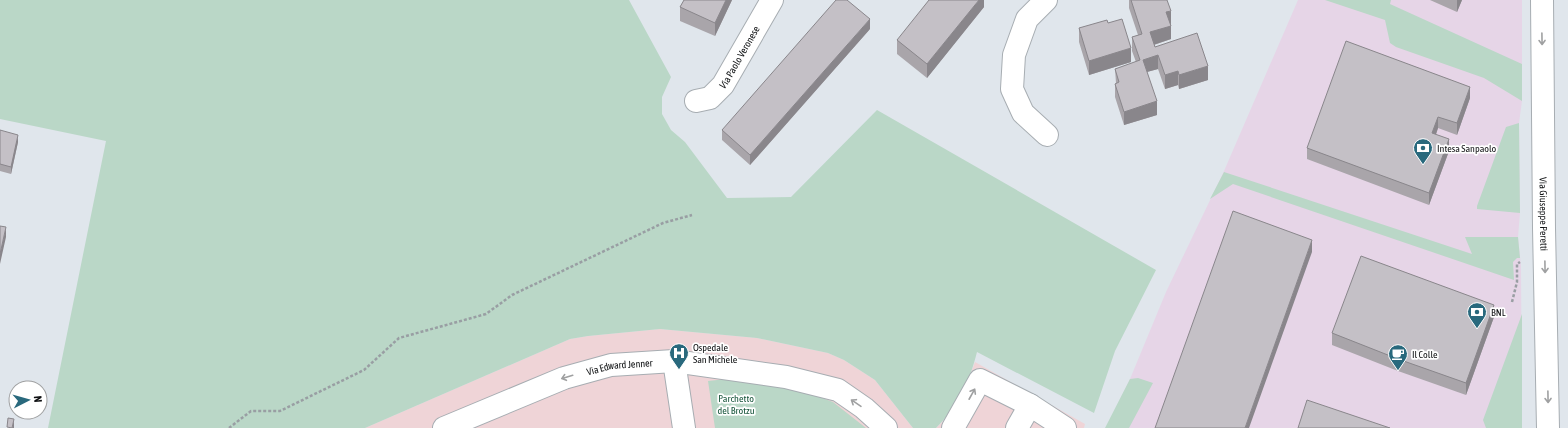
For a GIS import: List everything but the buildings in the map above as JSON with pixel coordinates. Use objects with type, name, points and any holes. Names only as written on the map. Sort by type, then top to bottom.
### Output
[{"type":"street","name":"Via Paolo Veronese","points":[[696,101],[710,98],[723,85],[772,0]]},
{"type":"street","points":[[1046,0],[1028,19],[1014,55],[1012,89],[1023,113],[1048,135]]},
{"type":"street","name":"Via Giuseppe Peretti","points":[[1542,0],[1544,236],[1548,428]]},
{"type":"street","points":[[674,361],[684,428]]},
{"type":"street","name":"Via Edward Jenner","points":[[444,428],[564,378],[611,365],[674,361],[786,376],[838,390],[864,408],[886,428]]},
{"type":"street","points":[[953,428],[980,380],[1030,405],[1065,428]]},
{"type":"street","points":[[1017,428],[1030,405]]},
{"type":"path","points":[[229,428],[251,411],[280,411],[364,370],[399,338],[486,314],[512,295],[663,223],[692,215]]},
{"type":"path","points":[[1512,302],[1517,282],[1517,264],[1520,262]]},
{"type":"shaded area","points":[[1298,0],[1522,0],[1522,101],[1519,123],[1520,213],[1518,237],[1521,266],[1522,428],[1106,428],[1130,379],[1166,292],[1224,171]]},
{"type":"shaded area","name":"Ospedale San Michele","points":[[660,329],[757,338],[828,353],[844,360],[875,380],[913,428],[365,428],[570,339]]},
{"type":"shaded area","points":[[975,362],[1085,424],[1084,428],[936,428],[948,416],[961,398]]},
{"type":"green space","points":[[0,0],[629,0],[671,77],[662,97],[662,114],[671,130],[685,142],[727,198],[791,197],[877,110],[1156,270],[1115,351],[1094,413],[977,352],[967,384],[951,411],[936,428],[913,428],[875,380],[844,360],[828,353],[757,338],[660,329],[570,339],[365,428],[48,428],[106,141],[0,119]]},
{"type":"green space","points":[[1325,0],[1391,0],[1390,4],[1522,64],[1522,101],[1484,78],[1396,47],[1390,43],[1385,20]]},
{"type":"green space","points":[[1519,123],[1520,213],[1477,209],[1506,127]]},
{"type":"green space","points":[[1224,172],[1472,254],[1465,237],[1518,237],[1520,258],[1517,258],[1513,262],[1514,280],[1233,184],[1210,199]]},
{"type":"green space","points":[[1522,314],[1522,428],[1486,428],[1483,420]]},
{"type":"green space","points":[[1138,378],[1153,383],[1129,428],[1105,428],[1130,379]]},
{"type":"green space","name":"Parchetto del Brotzu","points":[[726,379],[790,388],[814,395],[833,402],[866,428],[715,428],[708,381]]},
{"type":"place","name":"Intesa Sanpaolo","points":[[1423,165]]},
{"type":"place","name":"BNL","points":[[1477,329]]},
{"type":"place","name":"Ospedale San Michele","points":[[679,370]]},
{"type":"place","name":"Il Colle","points":[[1398,371]]}]
